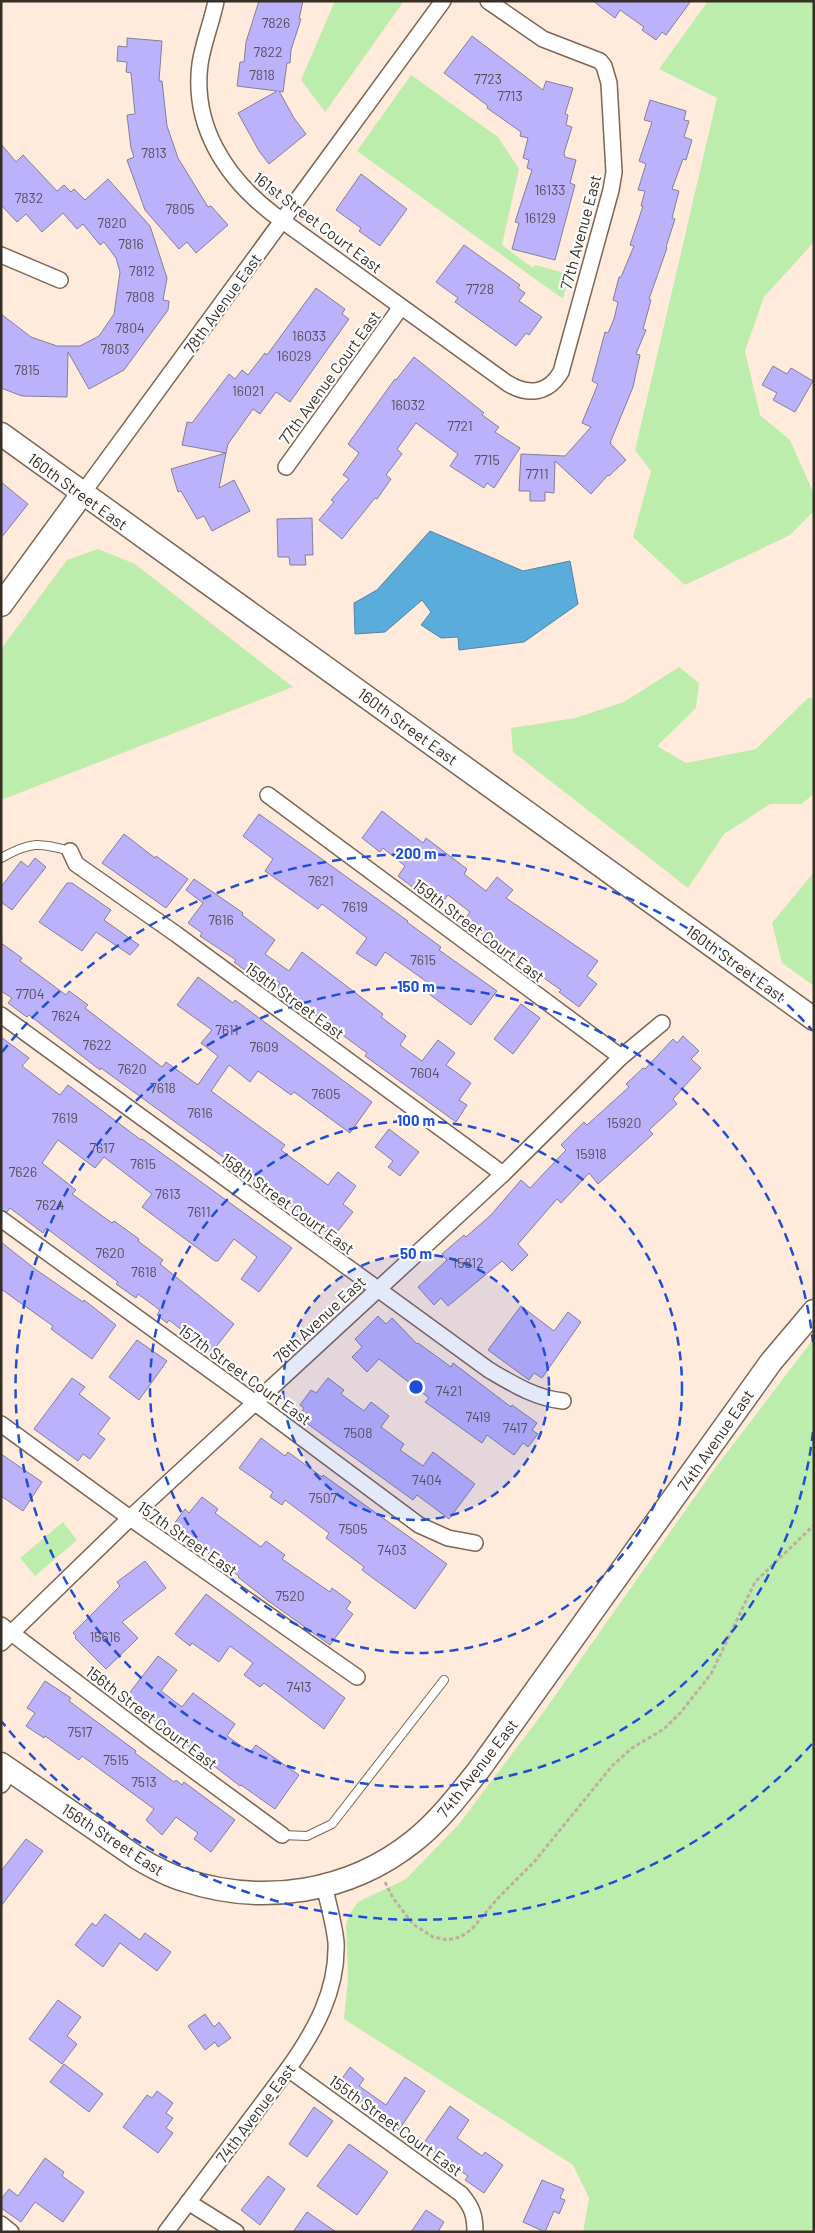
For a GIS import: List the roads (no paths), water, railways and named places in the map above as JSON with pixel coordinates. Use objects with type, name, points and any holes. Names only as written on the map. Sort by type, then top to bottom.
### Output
[{"type":"street","name":"161st Street Court East","points":[[216,1],[201,62],[198,86],[205,123],[213,144],[233,177],[246,192],[282,220],[507,383],[516,389],[537,392]]},
{"type":"street","name":"78th Avenue East","points":[[1,605],[443,1]]},
{"type":"street","name":"77th Avenue East","points":[[488,1],[537,36],[558,46],[594,58],[604,66],[609,91],[614,172],[611,190],[561,372],[556,381],[547,388],[537,392]]},
{"type":"street","points":[[1,255],[60,280]]},
{"type":"street","name":"77th Avenue Court East","points":[[286,467],[401,307]]},
{"type":"street","name":"160th Street East","points":[[1,434],[814,1019]]},
{"type":"street","name":"159th Street Court East","points":[[268,795],[621,1057]]},
{"type":"street","name":"159th Street East","points":[[70,851],[76,864],[176,934],[503,1174]]},
{"type":"street","name":"158th Street Court East","points":[[1,1015],[489,1370],[524,1390],[550,1400],[563,1401]]},
{"type":"street","name":"76th Avenue East","points":[[5,1633],[503,1174],[621,1057],[662,1023]]},
{"type":"street","name":"157th Street Court East","points":[[1,1218],[419,1525],[448,1538],[475,1543]]},
{"type":"street","name":"74th Avenue East","points":[[166,2232],[288,2069],[315,2028],[325,2008],[330,1989],[336,1942],[324,1885],[358,1876],[376,1866],[414,1841],[448,1809],[478,1771],[771,1362],[814,1311]]},
{"type":"street","name":"157th Street East","points":[[1,1424],[130,1518],[357,1677]]},
{"type":"street","name":"156th Street Court East","points":[[5,1633],[282,1835]]},
{"type":"street","name":"156th Street East","points":[[4,1773],[136,1857],[159,1870],[183,1880],[215,1889],[271,1894],[324,1885]]},
{"type":"street","name":"155th Street Court East","points":[[288,2069],[461,2194],[471,2207],[475,2225]]},
{"type":"street","points":[[188,2202],[236,2232]]},
{"type":"street","points":[[1,2224],[11,2232]]},
{"type":"lane","points":[[1,858],[22,847],[44,844],[70,851]]},
{"type":"lane","points":[[282,1835],[307,1836],[332,1824],[444,1680]]},
{"type":"water","points":[[430,531],[523,571],[570,561],[578,604],[524,642],[459,650],[458,637],[441,638],[421,625],[431,612],[422,600],[385,632],[355,634],[354,603],[377,590]]}]
